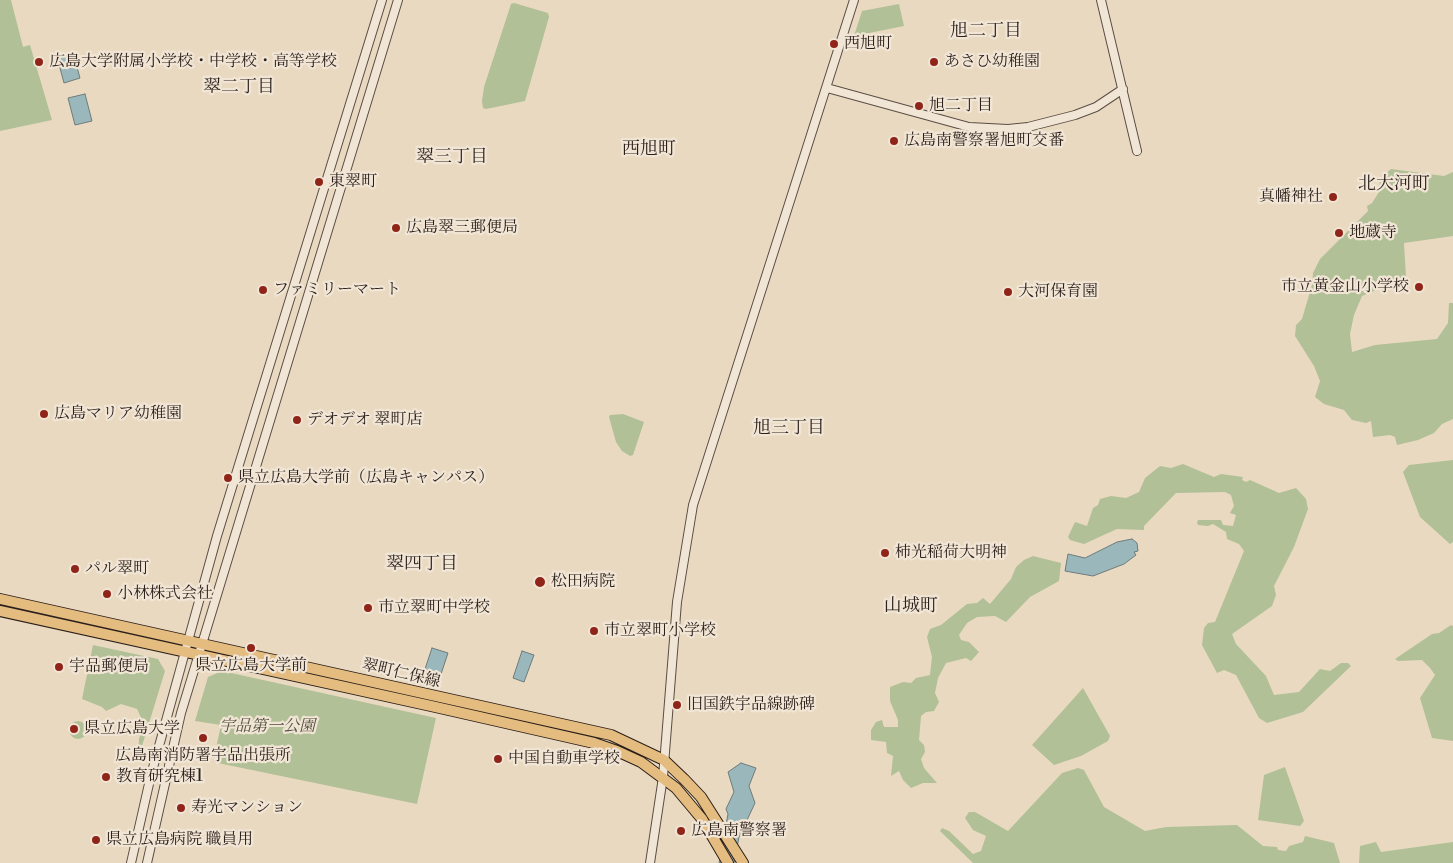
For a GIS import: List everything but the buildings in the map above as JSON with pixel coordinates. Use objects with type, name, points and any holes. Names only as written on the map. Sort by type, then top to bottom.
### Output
[{"type":"main road","name":"翠町仁保線","points":[[0,599],[610,735],[664,760],[701,797],[740,859]]},
{"type":"main road","name":"翠町仁保線","points":[[0,611],[594,743],[640,762],[663,777],[690,803],[728,863]]},
{"type":"street","points":[[131,863],[151,775],[219,528],[382,0]]},
{"type":"street","points":[[147,863],[181,713],[398,0]]},
{"type":"street","points":[[650,863],[663,777],[677,602],[693,505],[854,0]]},
{"type":"street","points":[[1101,0],[1137,151]]},
{"type":"street","points":[[827,88],[958,124],[1008,129],[1028,127],[1075,116],[1096,107],[1123,89]]},
{"type":"green space","points":[[0,0],[11,0],[23,47],[30,45],[52,120],[0,131]]},
{"type":"green space","points":[[514,3],[548,13],[549,17],[525,101],[486,109],[483,108],[482,101],[484,87],[511,4]]},
{"type":"green space","points":[[899,4],[904,26],[854,36],[862,11]]},
{"type":"green space","points":[[1391,169],[1444,176],[1453,172],[1453,236],[1404,243],[1406,277],[1362,296],[1354,315],[1350,334],[1352,352],[1375,345],[1437,339],[1448,323],[1449,303],[1453,303],[1453,419],[1442,424],[1434,433],[1418,440],[1397,445],[1395,437],[1390,435],[1373,437],[1371,421],[1366,423],[1352,420],[1344,410],[1324,404],[1315,397],[1320,381],[1314,366],[1295,336],[1296,325],[1302,319],[1312,285],[1313,273],[1320,259],[1368,211],[1367,206],[1372,203],[1379,192],[1380,179]]},
{"type":"green space","points":[[623,414],[644,422],[633,455],[630,456],[622,451],[616,442],[609,417],[610,415]]},
{"type":"green space","points":[[1453,460],[1453,542],[1450,544],[1420,517],[1403,472],[1409,465]]},
{"type":"green space","points":[[1183,464],[1214,477],[1221,474],[1243,477],[1242,480],[1246,482],[1250,480],[1279,493],[1296,488],[1306,499],[1308,509],[1294,547],[1274,586],[1276,595],[1272,606],[1232,634],[1236,644],[1266,676],[1274,695],[1299,692],[1320,669],[1330,671],[1341,663],[1348,663],[1351,666],[1303,712],[1267,723],[1259,718],[1236,675],[1224,670],[1217,673],[1202,645],[1204,628],[1208,623],[1215,622],[1244,551],[1239,544],[1227,539],[1226,532],[1213,524],[1208,526],[1198,525],[1197,523],[1198,520],[1221,520],[1223,525],[1233,526],[1236,515],[1230,513],[1234,506],[1231,495],[1225,492],[1176,493],[1144,526],[1144,530],[1117,529],[1084,544],[1070,540],[1068,537],[1075,522],[1087,526],[1093,508],[1098,505],[1100,499],[1111,496],[1126,498],[1139,492],[1145,478],[1160,466],[1171,468]]},
{"type":"green space","points":[[1033,556],[1061,563],[1059,581],[1030,597],[1006,622],[995,616],[977,617],[967,623],[959,635],[961,640],[969,642],[979,652],[971,661],[966,658],[946,663],[938,678],[935,693],[939,702],[934,711],[926,712],[921,716],[919,740],[924,745],[925,752],[921,759],[924,768],[937,783],[923,783],[911,788],[903,780],[899,771],[891,776],[893,756],[887,753],[886,742],[871,740],[871,730],[876,722],[882,720],[884,727],[898,727],[898,720],[890,701],[890,687],[903,682],[911,683],[916,678],[930,675],[932,657],[927,637],[930,629],[941,625],[967,604],[977,603],[983,598],[990,604],[1011,579],[1016,567],[1024,560]]},
{"type":"green space","points":[[1451,625],[1453,626],[1453,741],[1432,738],[1420,698],[1435,675],[1422,660],[1398,661],[1395,659],[1432,634],[1439,633]]},
{"type":"green space","points":[[93,645],[158,659],[165,671],[138,759],[139,739],[144,724],[137,709],[121,704],[106,711],[102,707],[82,699]]},
{"type":"green space","name":"宇品第一公園","points":[[222,671],[436,718],[417,804],[213,762],[221,725],[195,721],[208,677]]},
{"type":"green space","points":[[1083,688],[1110,736],[1108,741],[1081,756],[1054,765],[1032,745]]},
{"type":"green space","points":[[78,721],[84,724],[87,730],[84,736],[78,739],[72,736],[69,730],[72,724]]},
{"type":"green space","points":[[1285,767],[1304,821],[1300,826],[1258,820],[1264,775]]},
{"type":"green space","points":[[1078,768],[1084,770],[1104,807],[1145,831],[1166,827],[1237,825],[1263,846],[1277,847],[1278,850],[1286,851],[1289,846],[1303,842],[1305,836],[1334,843],[1340,863],[973,863],[940,831],[942,828],[949,831],[973,854],[981,851],[986,836],[973,830],[965,818],[969,812],[975,812],[1008,831],[1062,773]]},
{"type":"green space","points":[[1376,842],[1381,852],[1453,842],[1453,863],[1359,863],[1360,846]]},
{"type":"water","points":[[73,53],[80,78],[64,83],[57,57]]},
{"type":"water","points":[[85,94],[92,121],[75,125],[68,98]]},
{"type":"water","points":[[1132,539],[1137,543],[1138,551],[1134,552],[1136,555],[1124,564],[1093,576],[1065,571],[1068,554],[1085,558],[1117,542]]},
{"type":"water","points":[[432,648],[448,653],[439,680],[423,675]]},
{"type":"water","points":[[522,651],[534,655],[524,682],[513,678]]},
{"type":"water","points":[[741,763],[756,768],[749,786],[755,803],[739,837],[734,863],[719,863],[728,814],[726,809],[734,792],[728,772]]},
{"type":"place","name":"西旭町","points":[[834,44]]},
{"type":"place","name":"広島大学附属小学校・中学校・高等学校","points":[[39,62]]},
{"type":"place","name":"あさひ幼稚園","points":[[934,62]]},
{"type":"place","name":"旭二丁目","points":[[919,106]]},
{"type":"place","name":"広島南警察署旭町交番","points":[[894,141]]},
{"type":"place","name":"東翠町","points":[[319,182]]},
{"type":"place","name":"真幡神社","points":[[1333,197]]},
{"type":"place","name":"広島翠三郵便局","points":[[396,228]]},
{"type":"place","name":"地蔵寺","points":[[1339,233]]},
{"type":"place","name":"市立黄金山小学校","points":[[1419,287]]},
{"type":"place","name":"ファミリーマート","points":[[263,290]]},
{"type":"place","name":"大河保育園","points":[[1008,292]]},
{"type":"place","name":"広島マリア幼稚園","points":[[44,414]]},
{"type":"place","name":"デオデオ 翠町店","points":[[297,420]]},
{"type":"place","name":"県立広島大学前（広島キャンパス）","points":[[228,478]]},
{"type":"place","name":"柿光稲荷大明神","points":[[885,553]]},
{"type":"place","name":"パル翠町","points":[[75,569]]},
{"type":"place","name":"松田病院","points":[[540,582]]},
{"type":"place","name":"小林株式会社","points":[[107,594]]},
{"type":"place","name":"市立翠町中学校","points":[[368,608]]},
{"type":"place","name":"市立翠町小学校","points":[[594,631]]},
{"type":"place","name":"県立広島大学前","points":[[251,648]]},
{"type":"place","name":"宇品郵便局","points":[[59,667]]},
{"type":"place","name":"旧国鉄宇品線跡碑","points":[[677,705]]},
{"type":"place","name":"県立広島大学","points":[[74,729]]},
{"type":"place","name":"広島南消防署宇品出張所","points":[[203,738]]},
{"type":"place","name":"中国自動車学校","points":[[498,759]]},
{"type":"place","name":"教育研究棟1","points":[[106,777]]},
{"type":"place","name":"寿光マンション","points":[[181,808]]},
{"type":"place","name":"広島南警察署","points":[[681,831]]},
{"type":"place","name":"県立広島病院 職員用","points":[[96,840]]},
{"type":"district","name":"旭二丁目","points":[[986,32]]},
{"type":"district","name":"翠二丁目","points":[[239,88]]},
{"type":"district","name":"西旭町","points":[[649,150]]},
{"type":"district","name":"翠三丁目","points":[[452,158]]},
{"type":"district","name":"北大河町","points":[[1394,185]]},
{"type":"district","name":"旭三丁目","points":[[789,429]]},
{"type":"district","name":"翠四丁目","points":[[422,565]]},
{"type":"district","name":"山城町","points":[[911,607]]}]
